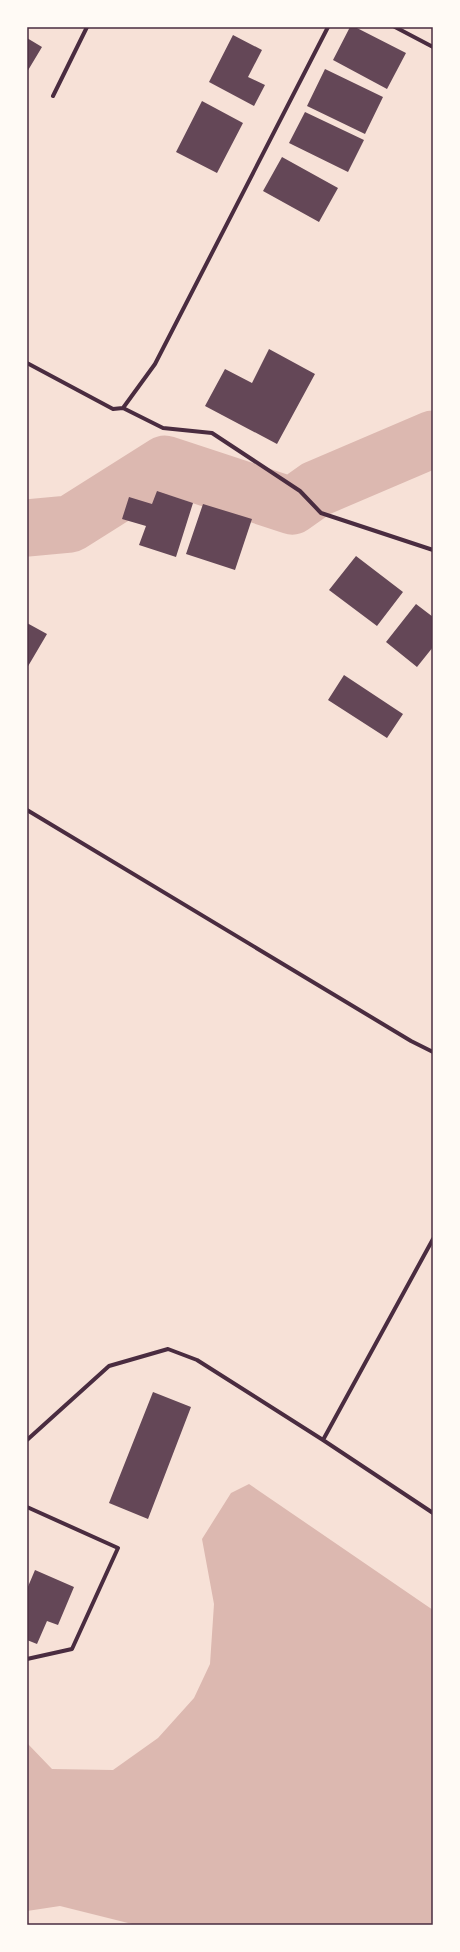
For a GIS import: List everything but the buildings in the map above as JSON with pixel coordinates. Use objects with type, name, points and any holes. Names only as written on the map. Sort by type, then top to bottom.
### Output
[{"type":"street","points":[[53,96],[87,27]]},
{"type":"street","points":[[123,408],[155,364],[328,27]]},
{"type":"street","points":[[395,27],[433,47]]},
{"type":"street","points":[[27,363],[113,410],[123,408],[163,428],[212,434],[300,491],[321,514],[433,550]]},
{"type":"street","points":[[27,810],[411,1041],[433,1052]]},
{"type":"street","points":[[323,1440],[433,1239]]},
{"type":"street","points":[[27,1440],[109,1366],[168,1349],[197,1360],[323,1440],[433,1513]]},
{"type":"street","points":[[27,1507],[118,1548],[72,1649],[27,1658]]},
{"type":"shaded area","points":[[249,1484],[433,1610],[433,1912],[431,1925],[136,1925],[60,1906],[27,1911],[27,1743],[52,1769],[113,1770],[158,1738],[194,1698],[210,1664],[214,1604],[202,1539],[231,1493]]},
{"type":"waterway","points":[[27,528],[70,524],[165,464],[292,506],[316,489],[433,439]]}]
